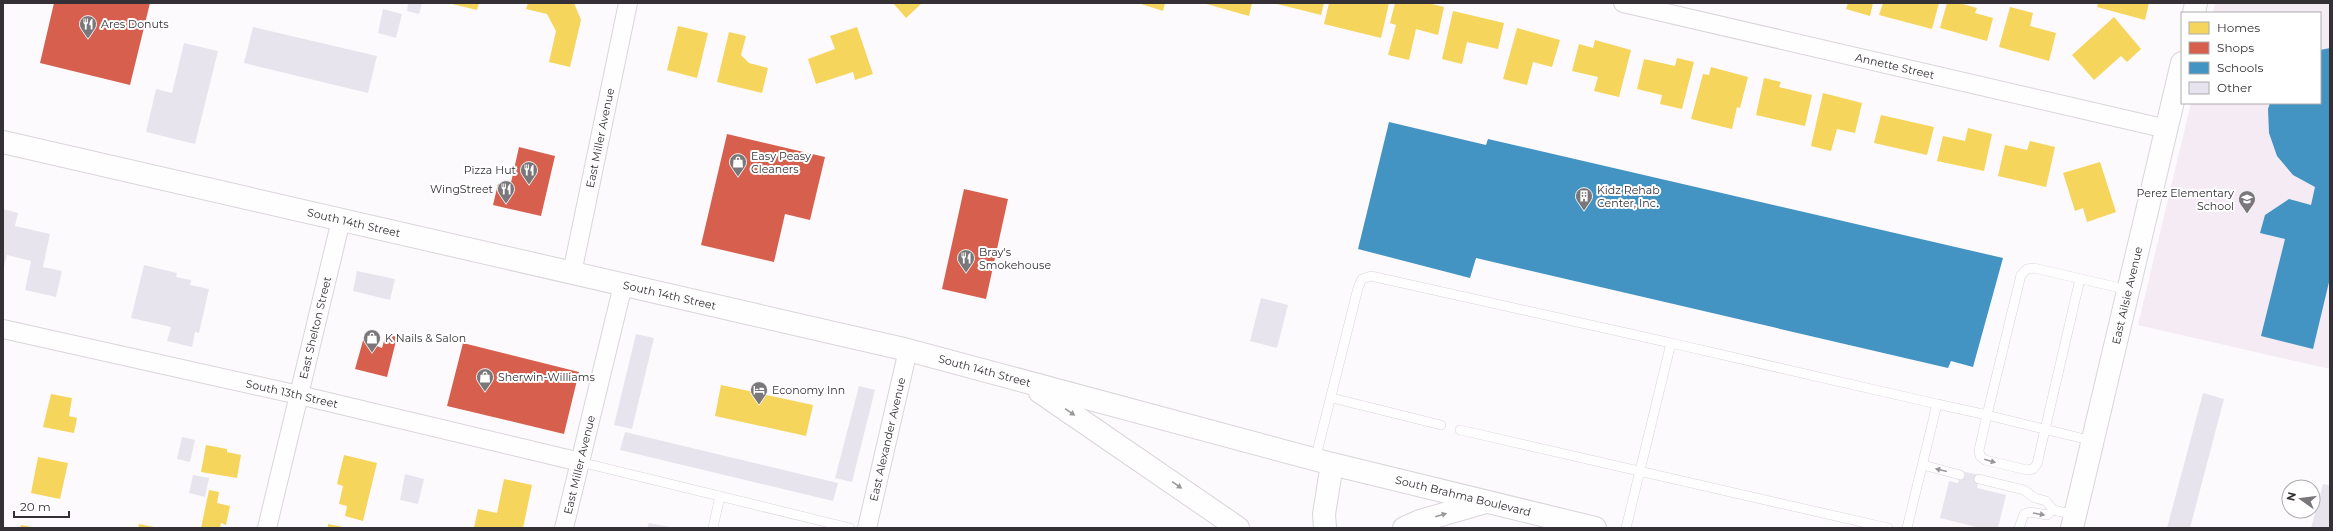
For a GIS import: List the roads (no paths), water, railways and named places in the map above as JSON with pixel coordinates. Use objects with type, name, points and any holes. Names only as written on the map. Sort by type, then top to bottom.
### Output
[{"type":"main road","name":"East Ailsie Avenue","points":[[2074,521],[2181,67]]},
{"type":"main road","name":"South 14th Street","points":[[3,142],[908,350],[1324,462]]},
{"type":"main road","points":[[1026,382],[1238,528]]},
{"type":"main road","points":[[1324,462],[1325,528]]},
{"type":"main road","name":"South Brahma Boulevard","points":[[1324,462],[1595,528]]},
{"type":"main road","points":[[1404,528],[1420,521],[1486,502]]},
{"type":"street","name":"East Miller Avenue","points":[[572,273],[628,3]]},
{"type":"street","name":"Annette Street","points":[[1623,3],[1649,6],[2167,129]]},
{"type":"street","name":"East Shelton Street","points":[[268,528],[341,220]]},
{"type":"street","name":"East Miller Avenue","points":[[564,528],[623,285]]},
{"type":"street","name":"South 13th Street","points":[[3,331],[299,395],[580,462]]},
{"type":"street","name":"East Alexander Avenue","points":[[867,528],[908,350]]},
{"type":"lane","points":[[2080,279],[2034,469],[2027,470],[1985,460],[1980,456],[1979,450],[2021,275],[2028,269],[2034,268],[2129,290]]},
{"type":"lane","points":[[1324,462],[1332,398],[1358,288],[1362,279],[1371,276],[1987,415],[2093,441]]},
{"type":"lane","points":[[1626,528],[1670,343]]},
{"type":"lane","points":[[1332,398],[1441,425]]},
{"type":"lane","points":[[1907,528],[1937,404]]},
{"type":"lane","points":[[1460,430],[1888,528]]},
{"type":"lane","points":[[580,462],[850,528]]},
{"type":"lane","points":[[1923,465],[1960,475]]},
{"type":"lane","points":[[1979,479],[2024,490],[2035,498],[2046,501],[2053,510],[2074,521]]},
{"type":"lane","points":[[713,528],[720,496]]},
{"type":"lane","points":[[2019,528],[2024,514],[2030,512],[2047,515],[2053,510]]},
{"type":"place","name":"Ares Donuts","points":[[88,39]]},
{"type":"place","name":"Easy Peasy Cleaners","points":[[738,177]]},
{"type":"place","name":"Pizza Hut","points":[[529,185]]},
{"type":"place","name":"WingStreet","points":[[506,204]]},
{"type":"place","name":"Kidz Rehab Center, Inc.","points":[[1584,211]]},
{"type":"place","name":"Perez Elementary School","points":[[2247,214]]},
{"type":"place","name":"Bray's Smokehouse","points":[[966,273]]},
{"type":"place","name":"K Nails & Salon","points":[[372,353]]},
{"type":"place","name":"Sherwin-Williams","points":[[485,392]]},
{"type":"place","name":"Economy Inn","points":[[759,405]]}]
